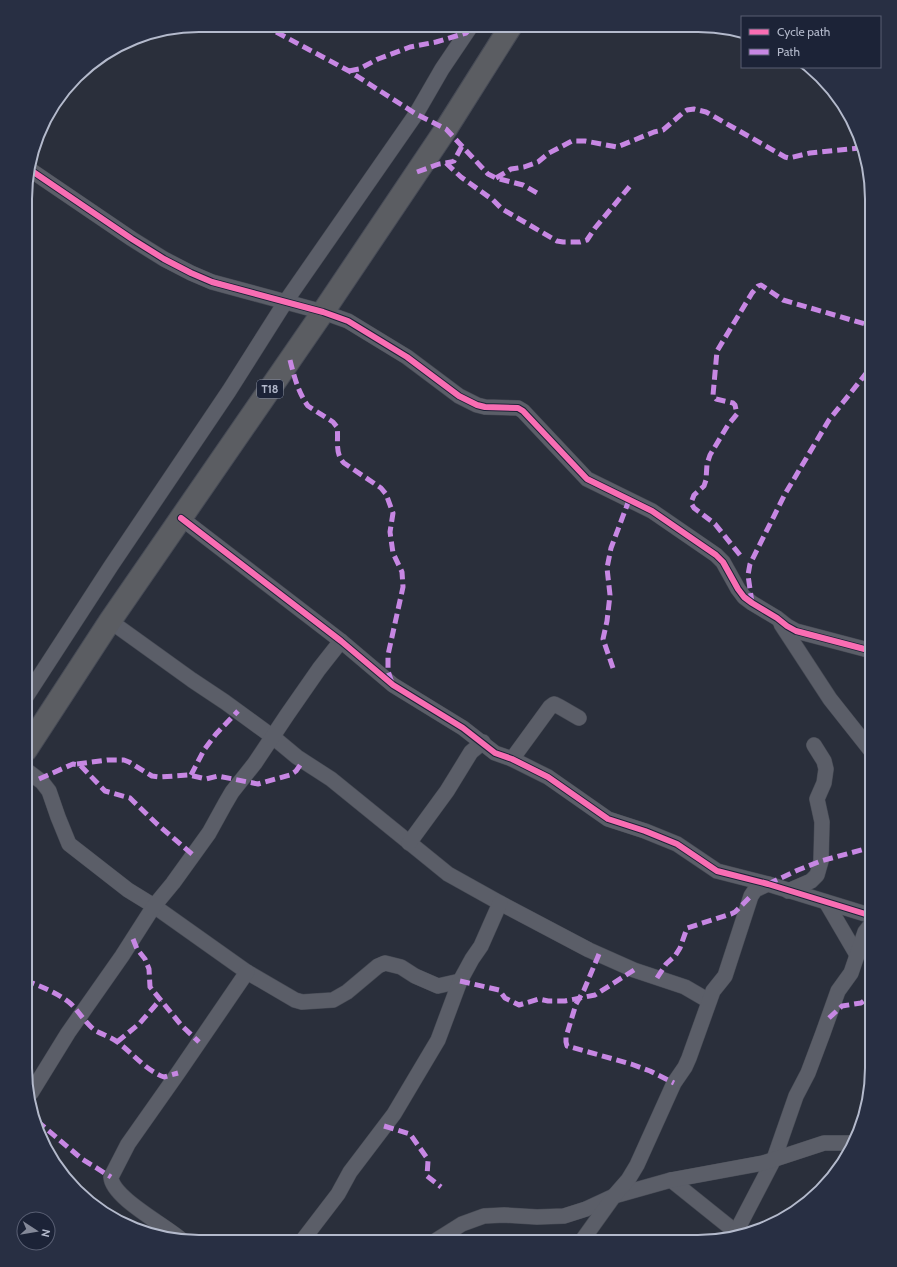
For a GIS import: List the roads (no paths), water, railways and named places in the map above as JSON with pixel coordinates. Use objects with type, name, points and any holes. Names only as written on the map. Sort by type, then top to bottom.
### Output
[{"type":"highway","name":"T18","points":[[32,741],[110,621],[323,312],[446,128],[507,32]]},
{"type":"street","points":[[32,688],[111,566],[229,391],[286,301],[416,114],[442,69],[467,32]]},
{"type":"street","points":[[34,173],[132,239],[171,262],[212,282],[286,301],[356,324],[407,357],[459,396],[477,405],[485,407],[518,408],[523,411],[583,477],[652,511],[716,554],[723,562],[738,589],[744,597],[752,603],[796,631],[865,649]]},
{"type":"street","points":[[181,518],[341,641],[393,685],[452,721],[496,753],[512,759],[548,777],[608,819],[677,844],[717,871],[768,884],[865,914]]},
{"type":"street","points":[[777,618],[830,699],[865,743]]},
{"type":"street","points":[[110,621],[274,737],[297,757],[331,779],[448,874],[588,950],[634,970],[685,988],[709,1001]]},
{"type":"street","points":[[33,1090],[68,1033],[122,956],[154,906],[210,833],[225,804],[274,737],[319,668],[341,641]]},
{"type":"street","points":[[512,759],[550,707],[554,704],[579,718]]},
{"type":"street","points":[[409,843],[447,791],[471,752],[482,742]]},
{"type":"street","points":[[788,890],[811,881],[817,875],[822,861],[822,822],[817,799],[824,784],[826,769],[824,761],[814,745]]},
{"type":"street","points":[[32,774],[42,782],[49,791],[62,828],[70,844],[128,890],[154,906],[247,972],[295,1000],[302,1002],[333,1000],[347,992],[378,966],[385,963],[401,967],[415,976],[438,986],[460,981]]},
{"type":"street","points":[[586,1235],[614,1196],[628,1180],[637,1165],[674,1083],[685,1067],[713,991],[725,976],[751,896],[755,890],[768,884]]},
{"type":"street","points":[[826,902],[858,956]]},
{"type":"street","points":[[307,1235],[338,1194],[350,1172],[394,1114],[438,1040],[460,981],[481,946],[500,903]]},
{"type":"street","points":[[738,1230],[774,1159],[796,1096],[808,1073],[838,991],[851,973],[865,932]]},
{"type":"street","points":[[172,1233],[126,1199],[114,1187],[111,1177],[128,1144],[247,972]]},
{"type":"street","points":[[445,1235],[462,1224],[484,1216],[564,1216],[586,1209],[614,1196],[670,1180],[763,1163],[824,1143],[848,1143]]},
{"type":"street","points":[[670,1180],[735,1231]]}]
